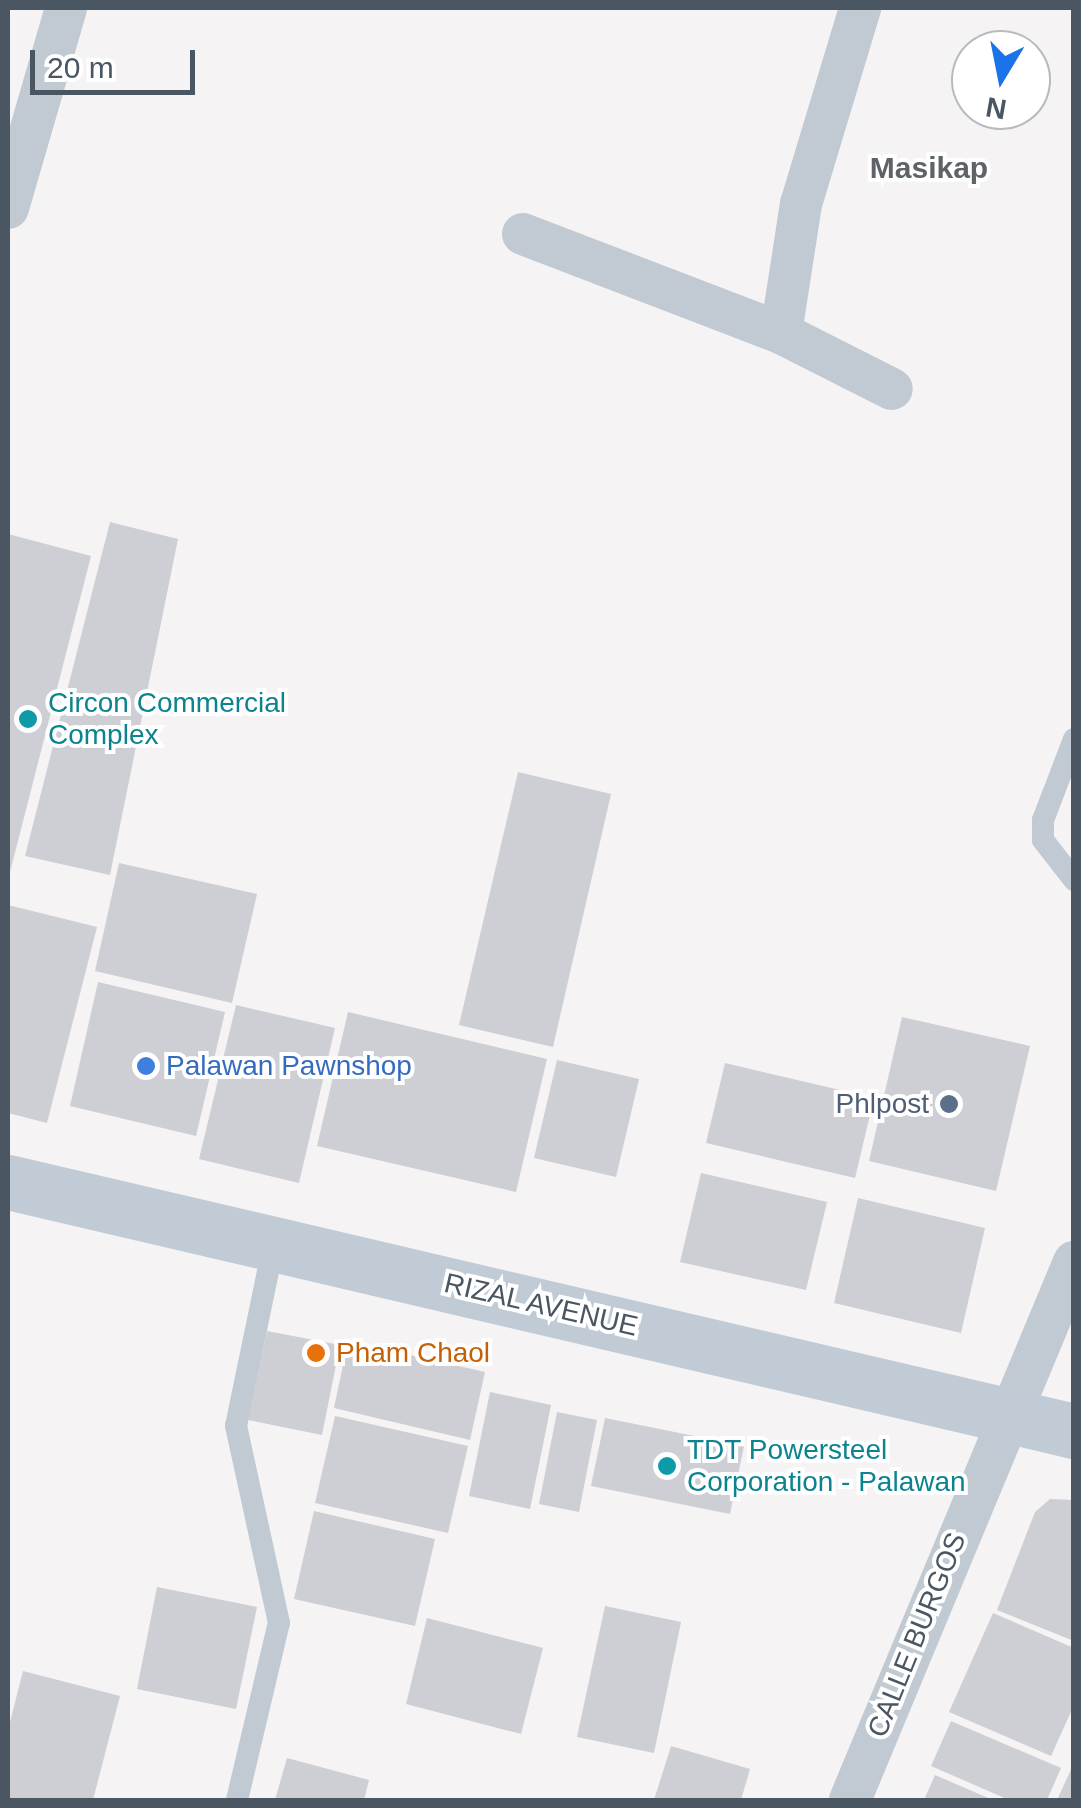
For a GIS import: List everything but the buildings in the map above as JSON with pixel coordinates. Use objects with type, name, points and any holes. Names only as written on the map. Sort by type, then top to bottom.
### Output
[{"type":"main road","name":"RIZAL AVENUE","points":[[8,1182],[1074,1431]]},
{"type":"street","points":[[8,208],[66,8]]},
{"type":"street","points":[[781,333],[801,204],[860,8]]},
{"type":"street","points":[[523,234],[781,333],[892,390]]},
{"type":"street","name":"CALLE BURGOS","points":[[850,1800],[1007,1413],[1074,1262]]},
{"type":"lane","points":[[1074,739],[1043,840],[1074,880]]},
{"type":"lane","points":[[237,1800],[278,1623],[236,1426],[274,1243]]},
{"type":"place","name":"Circon Commercial Complex","points":[[28,719]]},
{"type":"place","name":"Palawan Pawnshop","points":[[146,1066]]},
{"type":"place","name":"Phlpost","points":[[949,1104]]},
{"type":"place","name":"Pham Chaol","points":[[316,1353]]},
{"type":"place","name":"TDT Powersteel Corporation - Palawan","points":[[667,1466]]},
{"type":"district","name":"Masikap","points":[[929,168]]}]
